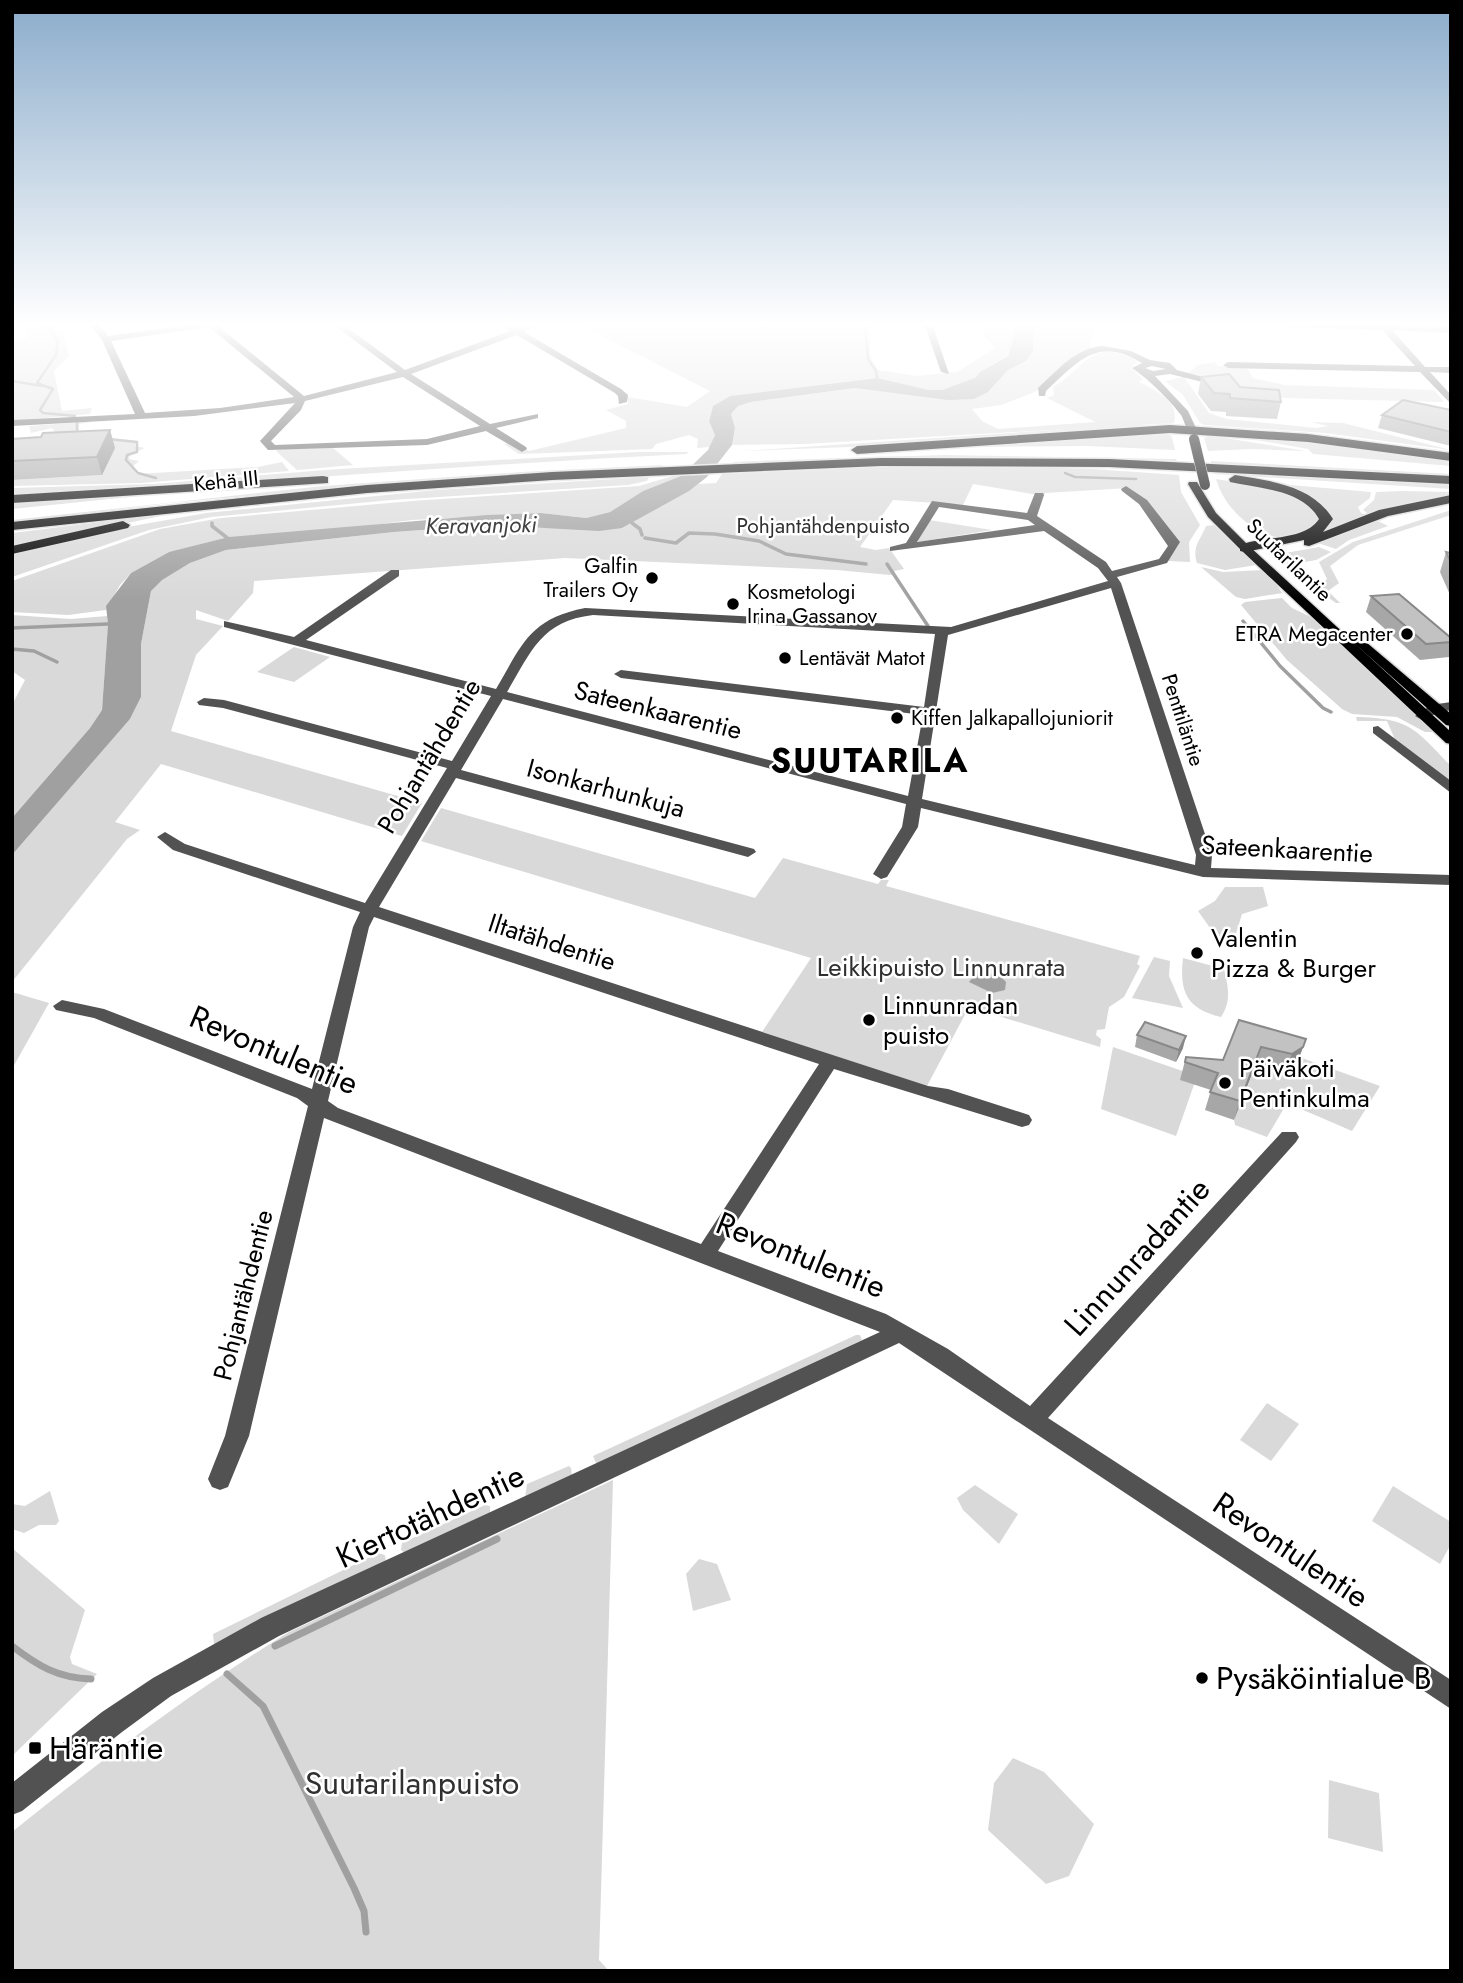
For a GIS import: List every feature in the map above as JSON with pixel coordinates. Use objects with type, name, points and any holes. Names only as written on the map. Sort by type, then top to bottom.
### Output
[{"type":"highway","points":[[786,456],[1114,431],[1308,438],[1451,457]]},
{"type":"highway","name":"Kehä III","points":[[12,526],[367,489],[656,472],[786,456],[1066,452],[1451,470]]},
{"type":"highway","name":"Kehä III","points":[[12,516],[346,480],[666,461],[1043,461],[1451,480]]},
{"type":"highway","points":[[1043,461],[1292,493],[1314,503],[1326,519],[1323,526],[1308,534],[1253,547]]},
{"type":"highway","points":[[12,499],[290,481],[346,480]]},
{"type":"highway","points":[[1202,481],[1451,490]]},
{"type":"highway","points":[[12,550],[169,517],[367,489]]},
{"type":"highway","points":[[1253,547],[1320,540],[1384,513],[1451,499]]},
{"type":"main road","name":"Suutarilantie","points":[[1187,434],[1202,481],[1224,515],[1422,716],[1451,740]]},
{"type":"main road","name":"Suutarilantie","points":[[1253,547],[1447,714]]},
{"type":"street","points":[[12,423],[146,416]]},
{"type":"street","points":[[290,416],[265,441],[267,445],[272,448],[416,443],[535,416]]},
{"type":"street","points":[[469,416],[522,449]]},
{"type":"street","name":"Suutarilantie","points":[[1187,416],[1187,434]]},
{"type":"street","name":"Pohjantähdentie","points":[[220,1479],[240,1424],[361,927],[535,635],[553,622],[584,612],[607,611],[952,631],[1163,561],[1174,542],[1143,502],[1126,489]]},
{"type":"street","points":[[1031,517],[1039,495]]},
{"type":"street","points":[[914,545],[911,542],[936,503],[1031,517],[1102,565],[1112,579]]},
{"type":"street","points":[[894,549],[995,532],[1048,527]]},
{"type":"street","points":[[297,641],[395,573]]},
{"type":"street","name":"Penttiläntie","points":[[1112,579],[1193,817],[1204,855],[1203,872]]},
{"type":"street","name":"Sateenkaarentie","points":[[228,624],[498,697],[1203,872],[1242,876],[1451,880]]},
{"type":"street","points":[[881,874],[910,827],[932,712],[943,637],[941,632]]},
{"type":"street","points":[[621,674],[932,712]]},
{"type":"street","name":"Isonkarhunkuja","points":[[204,702],[225,704],[748,852]]},
{"type":"street","points":[[1422,716],[1447,714]]},
{"type":"street","points":[[1378,730],[1451,789]]},
{"type":"street","name":"Iltatähdentie","points":[[165,837],[179,847],[369,910],[926,1092],[948,1096],[1022,1120]]},
{"type":"street","name":"Revontulentie","points":[[62,1006],[98,1013],[304,1093],[318,1105],[341,1116],[844,1306],[900,1333],[940,1356],[1032,1420],[1451,1696]]},
{"type":"street","points":[[706,1254],[830,1060]]},
{"type":"street","name":"Linnunradantie","points":[[1032,1420],[1289,1137]]},
{"type":"street","name":"Kiertotähdentie","points":[[12,1801],[112,1722],[162,1687],[270,1628],[900,1333]]},
{"type":"green space","points":[[12,416],[73,416],[12,421]]},
{"type":"green space","points":[[616,416],[710,416],[709,420],[715,435],[710,447],[697,448],[698,439],[689,435],[656,444],[652,449],[519,454],[504,444],[513,442],[529,451],[626,428],[626,421]]},
{"type":"green space","points":[[731,416],[977,416],[998,429],[1095,422],[1082,416],[1175,416],[1174,423],[804,444],[732,445],[735,428]]},
{"type":"green space","points":[[1195,416],[1217,416],[1227,419],[1316,428],[1328,426],[1311,422],[1343,423],[1451,450],[1325,433],[1200,423]]},
{"type":"green space","points":[[97,421],[79,424],[79,436],[137,441],[135,446],[145,448],[130,455],[129,459],[139,461],[132,467],[137,474],[258,467],[282,462],[289,471],[141,483],[12,486],[12,480],[102,475],[115,447],[92,448],[59,439],[52,428],[31,433],[29,426]]},
{"type":"green space","points":[[1128,425],[1164,427],[877,446],[743,451]]},
{"type":"green space","points":[[1166,431],[1172,437],[1175,450],[1088,446],[926,447]]},
{"type":"green space","points":[[1212,436],[1306,451],[1208,451],[1204,438]]},
{"type":"green space","points":[[1245,438],[1279,438],[1451,458],[1451,466],[1313,454],[1308,449]]},
{"type":"green space","points":[[333,448],[353,465],[297,470],[276,451],[279,449]]},
{"type":"green space","points":[[638,452],[689,452],[12,497],[12,488],[153,484],[339,469]]},
{"type":"green space","points":[[944,455],[1176,459],[1177,462],[961,457],[733,464],[753,461]]},
{"type":"green space","points":[[1211,463],[1451,474],[1451,476]]},
{"type":"green space","points":[[663,465],[658,468],[381,484],[170,503],[12,522],[12,520],[323,486]]},
{"type":"green space","name":"Pohjantähdenpuisto","points":[[986,466],[1179,475],[1181,492],[1200,525],[1189,542],[1190,562],[1168,561],[1177,545],[1128,488],[1045,493],[1044,496],[973,484],[963,505],[893,500],[860,547],[876,550],[889,548],[904,569],[894,571],[895,574],[890,575],[837,570],[565,558],[254,581],[253,593],[228,621],[196,610],[196,619],[223,626],[196,655],[171,731],[422,803],[402,836],[161,764],[115,822],[140,830],[127,839],[12,982],[12,855],[130,719],[141,697],[141,644],[151,591],[161,580],[190,563],[226,550],[394,532],[492,525],[622,528],[698,484],[716,483],[722,474],[880,467]]},
{"type":"green space","points":[[1213,471],[1451,484],[1451,489],[1214,474]]},
{"type":"green space","points":[[681,476],[643,491],[610,512],[586,518],[541,513],[412,520],[169,552],[131,573],[120,585],[106,610],[68,615],[12,612],[12,581],[160,529],[221,518],[412,501],[639,486]]},
{"type":"green space","points":[[649,477],[647,481],[628,485],[391,500],[211,517],[149,530],[12,577],[12,552],[88,534],[206,513],[436,490]]},
{"type":"green space","points":[[1216,479],[1264,487],[1300,498],[1318,518],[1303,532],[1267,536],[1236,513],[1224,497]]},
{"type":"green space","points":[[1257,482],[1371,492],[1370,498],[1358,507],[1361,513],[1367,516],[1321,533],[1332,522],[1325,508]]},
{"type":"green space","points":[[1376,492],[1451,492],[1451,497],[1399,505],[1370,515],[1363,510],[1374,500]]},
{"type":"green space","points":[[159,494],[12,509],[12,501]]},
{"type":"green space","points":[[1451,510],[1451,515],[1358,545],[1330,566],[1339,583],[1328,591],[1340,603],[1317,589],[1327,579],[1319,562],[1353,542]]},
{"type":"green space","points":[[165,514],[161,516],[12,547],[12,533]]},
{"type":"green space","points":[[929,520],[992,530],[919,542],[917,540]]},
{"type":"green space","points":[[1376,520],[1388,526],[1349,540],[1336,549],[1318,543]]},
{"type":"green space","points":[[1214,525],[1256,565],[1225,570],[1197,563],[1197,544],[1206,526]]},
{"type":"green space","points":[[1319,547],[1331,552],[1316,560],[1288,565],[1280,557],[1285,553]]},
{"type":"green space","points":[[1201,567],[1223,572],[1263,570],[1282,593],[1245,599],[1236,597]]},
{"type":"green space","points":[[1282,598],[1292,608],[1313,618],[1433,732],[1425,732],[1397,717],[1352,714],[1342,709],[1287,660],[1241,605],[1245,602]]},
{"type":"green space","points":[[12,615],[71,619],[107,616],[108,624],[102,710],[90,728],[12,818],[12,705],[25,680],[12,671]]},
{"type":"green space","points":[[294,647],[330,657],[294,682],[257,672]]},
{"type":"green space","points":[[1356,717],[1389,720],[1419,734],[1451,766],[1451,784],[1396,742],[1387,721],[1357,721]]},
{"type":"green space","name":"Leikkipuisto Linnunrata","points":[[441,808],[755,898],[783,858],[878,884],[881,880],[889,880],[886,886],[1140,956],[1137,964],[1140,966],[1124,997],[1109,1007],[1105,1029],[1097,1030],[1096,1035],[1101,1039],[1100,1047],[969,1007],[927,1086],[762,1032],[811,958],[421,841]]},
{"type":"green space","points":[[1225,887],[1263,887],[1268,906],[1242,914],[1235,937],[1229,946],[1218,939],[1198,911],[1215,901]]},
{"type":"green space","points":[[1154,957],[1170,961],[1169,976],[1183,1008],[1132,998]]},
{"type":"green space","points":[[1183,958],[1224,969],[1228,999],[1221,1017],[1200,1009],[1188,997],[1182,980]]},
{"type":"green space","points":[[12,992],[49,1003],[12,1069]]},
{"type":"green space","points":[[1113,1047],[1197,1076],[1176,1136],[1101,1109]]},
{"type":"green space","points":[[1299,1057],[1380,1086],[1352,1131],[1287,1103],[1267,1137],[1235,1125],[1234,1120],[1243,1097],[1248,1098],[1251,1090],[1247,1088],[1256,1063],[1259,1067],[1274,1072],[1275,1069],[1296,1066]]},
{"type":"green space","points":[[860,1335],[862,1340],[596,1463],[593,1456]]},
{"type":"green space","points":[[1267,1403],[1299,1424],[1271,1461],[1240,1440]]},
{"type":"green space","points":[[569,1466],[572,1476],[525,1498],[527,1484]]},
{"type":"green space","name":"Suutarilanpuisto","points":[[613,1480],[599,1960],[609,1971],[12,1971],[12,1832],[79,1779],[217,1678],[289,1632]]},
{"type":"green space","points":[[975,1485],[1018,1514],[999,1544],[963,1510],[957,1498]]},
{"type":"green space","points":[[1393,1486],[1451,1522],[1451,1544],[1440,1564],[1372,1521]]},
{"type":"green space","points":[[50,1491],[59,1521],[56,1525],[39,1525],[24,1533],[12,1529],[12,1504],[25,1506]]},
{"type":"green space","points":[[485,1505],[490,1506],[490,1514],[406,1554],[401,1550],[402,1543]]},
{"type":"green space","points":[[12,1548],[85,1610],[70,1657],[72,1664],[97,1674],[12,1756]]},
{"type":"green space","points":[[378,1553],[385,1555],[386,1563],[214,1644],[213,1634]]},
{"type":"green space","points":[[699,1559],[717,1564],[731,1600],[693,1611],[686,1574]]},
{"type":"green space","points":[[1013,1758],[1044,1772],[1094,1824],[1069,1876],[1046,1884],[988,1830],[994,1783]]},
{"type":"green space","points":[[1329,1780],[1379,1793],[1383,1852],[1328,1838]]},
{"type":"water","name":"Keravanjoki","points":[[710,416],[731,416],[735,428],[732,445],[707,477],[689,491],[622,528],[599,531],[492,525],[394,532],[226,550],[190,563],[162,580],[151,591],[141,644],[141,697],[130,719],[12,855],[12,818],[90,728],[102,710],[108,624],[106,606],[131,573],[169,552],[229,537],[487,515],[541,513],[586,518],[610,512],[643,491],[681,476],[708,450],[715,435],[709,421]]},
{"type":"water","points":[[988,973],[1001,977],[1006,982],[1005,990],[992,993],[969,982],[975,975]]},
{"type":"building","points":[[1384,416],[1451,416],[1451,432]]},
{"type":"building","points":[[110,430],[97,457],[12,461],[12,439],[41,437],[43,433]]},
{"type":"building","points":[[1399,594],[1451,638],[1451,642],[1426,644],[1371,596]]},
{"type":"building","points":[[1239,1020],[1306,1039],[1303,1047],[1292,1054],[1261,1047],[1240,1101],[1210,1092],[1218,1073],[1185,1062],[1186,1057],[1223,1060]]},
{"type":"building","points":[[1145,1022],[1186,1036],[1179,1050],[1137,1035]]},
{"type":"waterway","points":[[70,416],[75,416]]},
{"type":"waterway","points":[[77,423],[77,436]]},
{"type":"waterway","points":[[109,439],[137,442],[137,452],[127,455],[126,460],[138,473],[156,478]]},
{"type":"waterway","points":[[1065,473],[1075,477],[1136,479]]},
{"type":"waterway","points":[[212,523],[212,526],[230,540]]},
{"type":"waterway","points":[[632,523],[640,529],[642,535]]},
{"type":"waterway","points":[[645,538],[676,543],[689,533],[715,534],[759,541],[786,554],[866,564]]},
{"type":"waterway","points":[[887,564],[928,626]]},
{"type":"waterway","points":[[1243,621],[1280,666],[1323,708],[1331,712]]},
{"type":"waterway","points":[[12,628],[108,624]]},
{"type":"waterway","points":[[12,649],[34,651],[57,662]]},
{"type":"waterway","points":[[275,1646],[497,1539]]},
{"type":"waterway","points":[[12,1646],[49,1670],[91,1679]]},
{"type":"waterway","points":[[227,1674],[263,1706],[354,1888],[364,1911],[366,1932]]},
{"type":"place","name":"Galfin Trailers Oy","points":[[652,578]]},
{"type":"place","name":"Kosmetologi Irina Gassanov","points":[[733,604]]},
{"type":"place","name":"ETRA Megacenter","points":[[1407,634]]},
{"type":"place","name":"Lentävät Matot","points":[[785,658]]},
{"type":"place","name":"Kiffen Jalkapallojuniorit","points":[[897,718]]},
{"type":"place","name":"Valentin Pizza & Burger","points":[[1197,953]]},
{"type":"place","name":"Linnunradan puisto","points":[[869,1020]]},
{"type":"place","name":"Päiväkoti Pentinkulma","points":[[1225,1083]]},
{"type":"place","name":"Pysäköintialue B","points":[[1202,1678]]},
{"type":"place","name":"Häräntie","points":[[35,1748]]},
{"type":"district","name":"SUUTARILA","points":[[870,760]]}]
